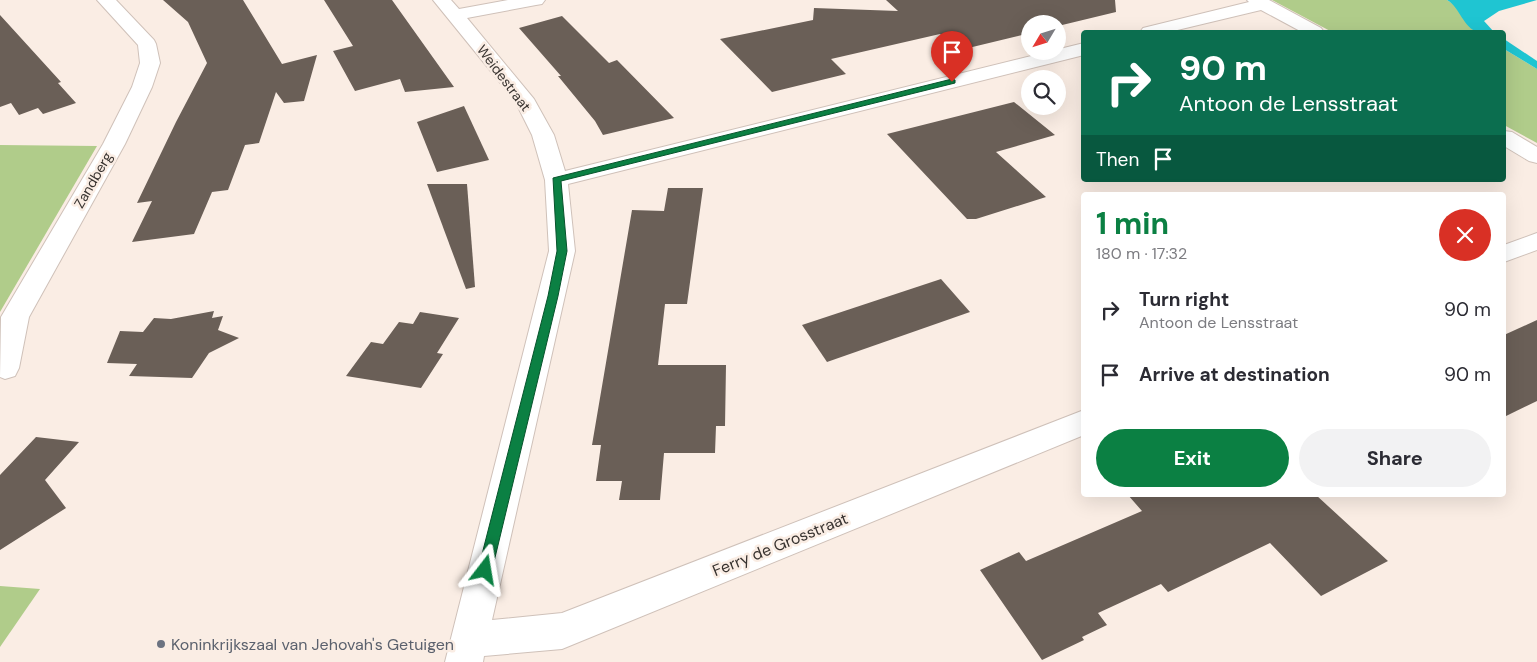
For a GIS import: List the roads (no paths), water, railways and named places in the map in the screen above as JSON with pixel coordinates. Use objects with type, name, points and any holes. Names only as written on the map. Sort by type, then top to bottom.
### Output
[{"type":"street","name":"Zandberg","points":[[5,368],[15,316],[114,144],[142,87],[150,63],[147,44],[106,0]]},
{"type":"street","points":[[449,8],[536,0]]},
{"type":"street","points":[[1156,30],[1260,2],[1310,30]]},
{"type":"street","name":"Weidestraat","points":[[449,8],[524,99],[543,136],[556,180],[562,251],[553,296],[466,651]]},
{"type":"street","points":[[556,180],[1081,50]]},
{"type":"street","points":[[1506,139],[1537,156]]},
{"type":"street","points":[[1506,253],[1537,241]]},
{"type":"street","name":"Ferry de Grosstraat","points":[[466,651],[562,631],[1081,423]]},
{"type":"water","points":[[1447,0],[1537,0],[1499,11],[1484,21],[1492,30],[1473,30]]},
{"type":"water","points":[[1506,40],[1537,61],[1537,69],[1506,50]]},
{"type":"place","name":"Koninkrijkszaal van Jehovah's Getuigen","points":[[161,644]]}]
